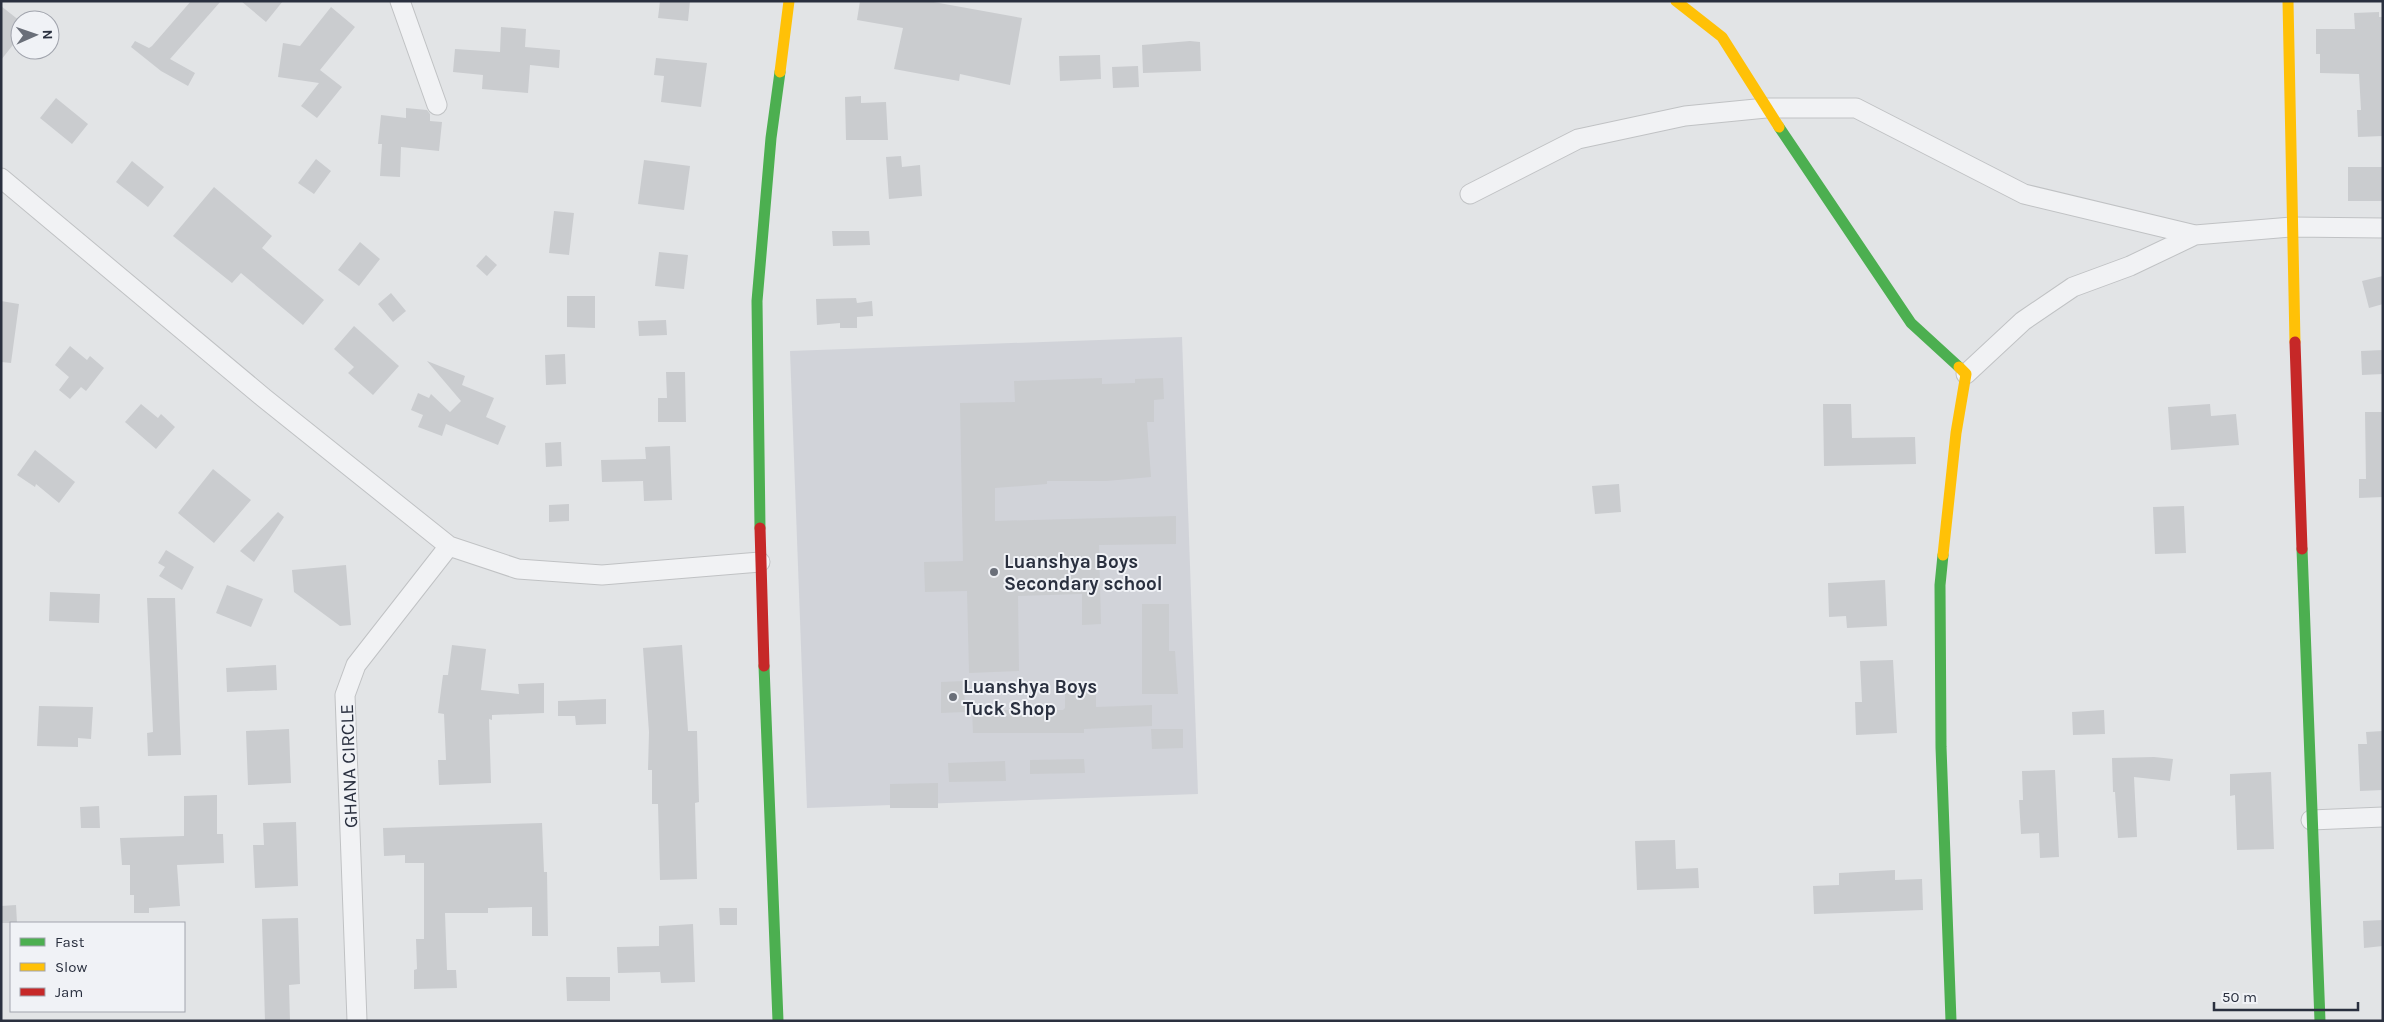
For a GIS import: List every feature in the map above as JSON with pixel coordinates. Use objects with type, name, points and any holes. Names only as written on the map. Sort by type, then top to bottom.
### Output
[{"type":"street","points":[[400,1],[436,105]]},
{"type":"street","points":[[778,1021],[760,562],[758,301],[771,138],[789,1]]},
{"type":"street","points":[[1676,1],[1722,37],[1766,108],[1910,323],[1966,374]]},
{"type":"street","points":[[2288,1],[2291,227],[2311,820],[2320,1021]]},
{"type":"street","points":[[1470,194],[1578,139],[1685,116],[1766,108],[1856,108],[2024,194],[2195,235],[2291,227],[2383,228]]},
{"type":"street","points":[[1,178],[264,398],[449,546],[518,569],[602,575],[760,562]]},
{"type":"street","points":[[1951,1021],[1941,747],[1940,585],[1956,433],[1966,374],[2023,321],[2072,287],[2130,266],[2195,235]]},
{"type":"street","name":"GHANA CIRCLE","points":[[357,1021],[345,695],[356,665],[449,546]]},
{"type":"street","points":[[2311,820],[2383,817]]},
{"type":"shaded area","name":"Luanshya Boys Secondary school","points":[[1182,337],[1198,794],[807,808],[790,351]]},
{"type":"building","points":[[191,1],[221,1],[170,59],[195,73],[188,86],[161,71],[131,47],[135,41],[149,48],[152,46]]},
{"type":"building","points":[[241,1],[283,1],[266,22]]},
{"type":"building","points":[[660,1],[690,1],[688,21],[658,18]]},
{"type":"building","points":[[860,1],[928,1],[1022,18],[1010,85],[960,74],[959,81],[894,69],[903,28],[857,20]]},
{"type":"building","points":[[1,6],[10,13],[10,49],[1,60]]},
{"type":"building","points":[[331,7],[355,27],[320,70],[342,87],[317,118],[301,106],[319,83],[278,77],[283,43],[300,46]]},
{"type":"building","points":[[2379,12],[2379,17],[2383,17],[2383,136],[2358,137],[2357,110],[2361,110],[2359,74],[2320,73],[2320,54],[2316,54],[2316,29],[2355,29],[2354,13]]},
{"type":"building","points":[[501,27],[526,29],[525,47],[560,50],[559,68],[530,65],[528,93],[482,89],[483,75],[453,72],[455,49],[500,52]]},
{"type":"building","points":[[1190,41],[1200,42],[1201,71],[1143,73],[1142,45]]},
{"type":"building","points":[[1100,55],[1101,79],[1060,81],[1059,56]]},
{"type":"building","points":[[656,58],[707,63],[701,107],[661,102],[664,76],[654,75]]},
{"type":"building","points":[[1138,66],[1139,87],[1113,88],[1112,67]]},
{"type":"building","points":[[861,96],[861,103],[886,102],[888,140],[846,140],[845,97]]},
{"type":"building","points":[[56,98],[88,124],[72,144],[40,118]]},
{"type":"building","points":[[406,108],[427,110],[430,114],[430,121],[442,122],[439,151],[401,147],[400,177],[380,176],[382,144],[378,144],[381,115],[406,118]]},
{"type":"building","points":[[901,156],[902,167],[920,165],[922,196],[889,199],[886,157]]},
{"type":"building","points":[[316,159],[331,171],[314,194],[298,183]]},
{"type":"building","points":[[644,160],[690,166],[684,210],[638,204]]},
{"type":"building","points":[[132,161],[164,187],[148,207],[116,182]]},
{"type":"building","points":[[2348,167],[2383,167],[2383,201],[2348,201]]},
{"type":"building","points":[[214,187],[272,236],[262,248],[324,300],[303,325],[241,273],[232,283],[173,236]]},
{"type":"building","points":[[554,211],[574,213],[569,255],[549,253]]},
{"type":"building","points":[[832,231],[869,231],[870,245],[833,246]]},
{"type":"building","points":[[360,242],[380,259],[359,286],[338,270]]},
{"type":"building","points":[[659,252],[688,255],[684,289],[655,286]]},
{"type":"building","points":[[486,255],[497,265],[487,276],[476,266]]},
{"type":"building","points":[[2383,276],[2383,304],[2369,308],[2362,281]]},
{"type":"building","points":[[391,293],[406,311],[393,322],[378,304]]},
{"type":"building","points":[[567,296],[595,296],[595,328],[567,327]]},
{"type":"building","points":[[856,298],[857,303],[872,301],[873,316],[857,317],[857,328],[840,328],[840,323],[817,325],[816,299]]},
{"type":"building","points":[[1,301],[19,304],[11,363],[1,362]]},
{"type":"building","points":[[666,320],[667,335],[639,336],[638,321]]},
{"type":"building","points":[[354,326],[399,366],[373,395],[348,373],[354,367],[334,349]]},
{"type":"building","points":[[70,346],[87,360],[90,356],[104,368],[86,391],[81,387],[70,399],[59,390],[69,377],[55,365]]},
{"type":"building","points":[[2383,350],[2383,374],[2362,375],[2361,351]]},
{"type":"building","points":[[565,354],[566,384],[546,385],[545,355]]},
{"type":"building","points":[[427,361],[465,376],[462,385],[494,398],[486,417],[506,426],[498,445],[446,424],[442,436],[418,427],[423,415],[411,410],[418,393],[429,398],[431,394],[450,412],[461,401]]},
{"type":"building","points":[[666,372],[685,372],[686,422],[658,422],[658,398],[667,398]]},
{"type":"building","points":[[1102,378],[1102,384],[1135,383],[1135,379],[1163,378],[1164,399],[1154,400],[1154,422],[1147,422],[1151,477],[1106,481],[1047,481],[1047,484],[995,488],[995,521],[1176,516],[1176,544],[1099,545],[1101,624],[1082,625],[1082,594],[1018,596],[1019,671],[969,673],[967,591],[925,592],[924,562],[963,561],[960,403],[1015,402],[1014,381]]},
{"type":"building","points":[[141,404],[158,418],[161,414],[175,427],[156,449],[125,422]]},
{"type":"building","points":[[1823,404],[1851,404],[1852,438],[1915,437],[1916,464],[1824,466]]},
{"type":"building","points":[[2210,404],[2211,416],[2236,414],[2239,445],[2171,450],[2168,407]]},
{"type":"building","points":[[2365,412],[2383,412],[2383,497],[2359,498],[2359,479],[2366,479]]},
{"type":"building","points":[[561,442],[562,466],[546,467],[545,443]]},
{"type":"building","points":[[670,446],[672,500],[644,501],[643,481],[602,482],[601,460],[646,459],[645,447]]},
{"type":"building","points":[[35,450],[75,482],[59,503],[36,484],[35,487],[17,475]]},
{"type":"building","points":[[213,469],[251,500],[214,543],[178,513]]},
{"type":"building","points":[[1619,484],[1621,512],[1595,514],[1592,486]]},
{"type":"building","points":[[569,504],[569,521],[549,522],[549,505]]},
{"type":"building","points":[[2184,506],[2186,553],[2155,554],[2153,507]]},
{"type":"building","points":[[278,512],[284,517],[254,562],[240,551]]},
{"type":"building","points":[[166,550],[194,567],[182,590],[159,576],[165,567],[158,563]]},
{"type":"building","points":[[346,565],[351,625],[340,626],[294,592],[292,570]]},
{"type":"building","points":[[1885,580],[1887,626],[1847,628],[1846,616],[1829,617],[1828,583]]},
{"type":"building","points":[[227,585],[263,599],[251,627],[216,613]]},
{"type":"building","points":[[50,592],[100,594],[99,623],[49,621]]},
{"type":"building","points":[[147,598],[175,598],[181,755],[148,756],[147,733],[153,732]]},
{"type":"building","points":[[1142,604],[1169,604],[1169,651],[1175,651],[1178,694],[1142,694]]},
{"type":"building","points":[[452,645],[486,649],[481,690],[519,694],[518,684],[544,683],[544,713],[492,715],[492,720],[489,719],[491,783],[439,785],[438,760],[446,760],[444,714],[438,713],[443,675],[448,675]]},
{"type":"building","points":[[682,645],[688,731],[697,731],[699,802],[695,803],[697,879],[660,880],[658,804],[652,804],[652,770],[648,770],[649,732],[643,648]]},
{"type":"building","points":[[1893,660],[1897,733],[1856,735],[1855,702],[1862,702],[1860,661]]},
{"type":"building","points":[[276,665],[277,690],[227,692],[226,668]]},
{"type":"building","name":"Luanshya Boys Tuck Shop","points":[[964,681],[965,712],[941,713],[941,682]]},
{"type":"building","points":[[1065,682],[1096,682],[1096,707],[1152,705],[1152,726],[1084,729],[1084,733],[973,733],[972,710],[1063,710],[1065,708]]},
{"type":"building","points":[[606,699],[606,724],[576,725],[575,716],[558,716],[558,701]]},
{"type":"building","points":[[39,706],[93,707],[91,739],[78,738],[78,747],[37,746]]},
{"type":"building","points":[[2104,710],[2105,734],[2073,735],[2072,712]]},
{"type":"building","points":[[289,729],[291,783],[248,785],[246,731]]},
{"type":"building","points":[[1151,729],[1183,729],[1183,748],[1152,749]]},
{"type":"building","points":[[2383,731],[2383,790],[2360,791],[2358,744],[2367,744],[2366,732]]},
{"type":"building","points":[[2154,757],[2173,759],[2170,781],[2134,777],[2137,837],[2118,838],[2115,792],[2113,792],[2112,758]]},
{"type":"building","points":[[1084,759],[1085,773],[1030,774],[1030,760]]},
{"type":"building","points":[[1005,761],[1006,781],[949,782],[948,763]]},
{"type":"building","points":[[2055,770],[2059,857],[2040,858],[2039,833],[2021,834],[2019,800],[2023,800],[2022,771]]},
{"type":"building","points":[[2271,772],[2274,849],[2237,850],[2235,795],[2230,796],[2230,774]]},
{"type":"building","points":[[938,783],[938,808],[890,808],[890,784]]},
{"type":"building","points":[[217,795],[217,834],[223,834],[224,863],[177,865],[180,906],[149,908],[149,913],[134,913],[134,895],[130,895],[130,865],[122,865],[120,838],[184,836],[184,796]]},
{"type":"building","points":[[99,806],[100,828],[81,828],[80,807]]},
{"type":"building","points":[[296,822],[298,886],[255,888],[253,845],[264,845],[263,823]]},
{"type":"building","points":[[542,823],[544,872],[547,872],[548,936],[532,936],[532,907],[488,908],[488,913],[445,913],[447,970],[456,970],[457,988],[414,989],[414,970],[417,969],[416,939],[424,939],[424,863],[405,863],[405,855],[384,856],[383,828]]},
{"type":"building","points":[[1675,840],[1676,869],[1698,868],[1699,888],[1637,890],[1635,841]]},
{"type":"building","points":[[1895,870],[1895,880],[1922,879],[1923,910],[1814,914],[1813,886],[1839,885],[1839,873]]},
{"type":"building","points":[[16,905],[17,922],[1,923],[1,906]]},
{"type":"building","points":[[719,908],[737,908],[737,925],[720,925]]},
{"type":"building","points":[[298,918],[300,984],[289,985],[290,1021],[265,1021],[262,919]]},
{"type":"building","points":[[2383,920],[2383,946],[2364,948],[2363,921]]},
{"type":"building","points":[[693,924],[695,982],[661,983],[660,972],[618,973],[617,947],[659,946],[659,926]]},
{"type":"building","points":[[566,977],[610,977],[610,1001],[567,1001]]},
{"type":"traffic: fast","points":[[760,528],[757,301],[771,138],[780,72]]},
{"type":"traffic: fast","points":[[1779,127],[1911,323],[1959,367]]},
{"type":"traffic: fast","points":[[2302,549],[2320,1021]]},
{"type":"traffic: fast","points":[[1943,555],[1940,585],[1941,747],[1951,1021]]},
{"type":"traffic: fast","points":[[764,666],[778,1021]]},
{"type":"traffic: slow","points":[[780,72],[789,1]]},
{"type":"traffic: slow","points":[[1676,1],[1722,37],[1779,127]]},
{"type":"traffic: slow","points":[[2288,1],[2295,342]]},
{"type":"traffic: slow","points":[[1943,555],[1956,433],[1966,374],[1959,367]]},
{"type":"traffic: jam","points":[[2295,342],[2302,549]]},
{"type":"traffic: jam","points":[[760,528],[764,666]]},
{"type":"place","name":"Luanshya Boys Secondary school","points":[[994,572]]},
{"type":"place","name":"Luanshya Boys Tuck Shop","points":[[953,697]]}]
